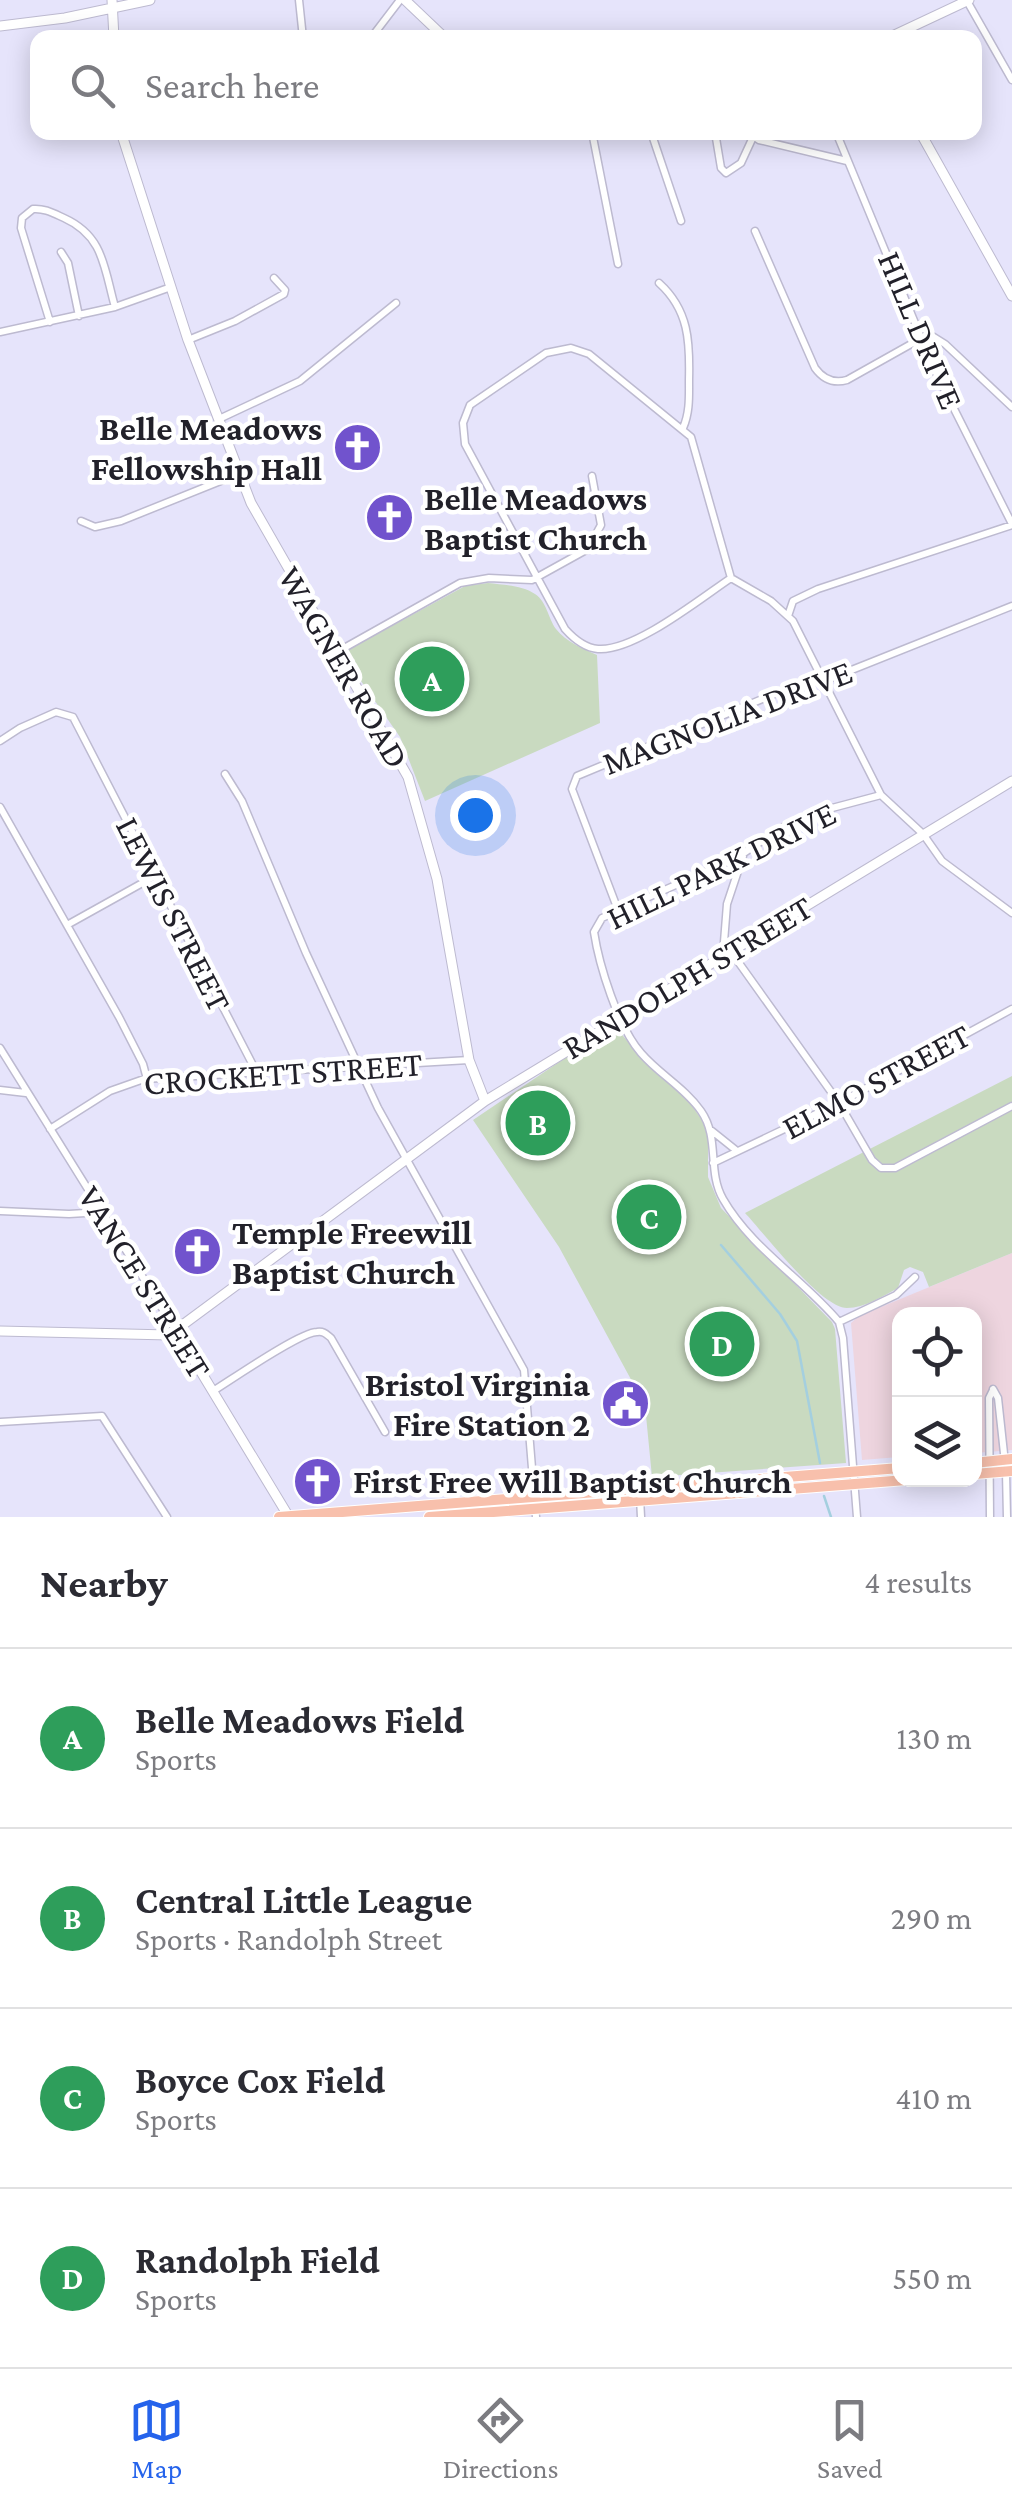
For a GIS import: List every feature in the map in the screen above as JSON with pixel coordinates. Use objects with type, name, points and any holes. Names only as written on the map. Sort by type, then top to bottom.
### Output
[{"type":"main road","points":[[982,1465],[1009,1466]]},
{"type":"main road","points":[[982,1470],[990,1467]]},
{"type":"main road","points":[[854,1478],[892,1470]]},
{"type":"main road","points":[[429,1517],[639,1494],[854,1478],[892,1479]]},
{"type":"main road","points":[[279,1517],[536,1507]]},
{"type":"street","points":[[0,26],[150,0]]},
{"type":"street","points":[[299,0],[302,30]]},
{"type":"street","points":[[378,30],[402,0],[436,30]]},
{"type":"street","points":[[905,30],[968,1],[1012,80]]},
{"type":"street","points":[[112,4],[114,30]]},
{"type":"street","name":"WAGNER ROAD","points":[[124,140],[188,340],[238,474],[395,751],[415,796],[437,880],[469,1060],[485,1101]]},
{"type":"street","points":[[594,140],[618,264]]},
{"type":"street","points":[[655,140],[681,221]]},
{"type":"street","points":[[716,140],[721,168],[730,173],[741,163],[748,140]]},
{"type":"street","points":[[769,140],[848,161]]},
{"type":"street","name":"HILL DRIVE","points":[[839,140],[934,369],[1012,525]]},
{"type":"street","points":[[924,140],[1012,296]]},
{"type":"street","points":[[50,322],[21,228],[22,218],[32,208],[45,209],[76,223],[92,236],[115,306]]},
{"type":"street","points":[[756,231],[815,368],[825,378],[846,380],[922,335],[934,336],[1012,408]]},
{"type":"street","points":[[61,252],[68,262],[79,316]]},
{"type":"street","points":[[188,340],[235,321],[284,294],[274,278]]},
{"type":"street","points":[[659,283],[679,307],[688,335],[688,410],[683,428]]},
{"type":"street","points":[[0,332],[79,316],[170,287]]},
{"type":"street","points":[[218,420],[300,381],[396,303]]},
{"type":"street","points":[[732,578],[633,640],[603,649],[586,646],[571,636],[464,444],[462,423],[470,406],[546,353],[571,348],[589,354],[683,428],[697,446],[732,578],[788,617],[881,795],[923,834],[942,861],[1012,912]]},
{"type":"street","points":[[80,521],[95,527],[122,521],[238,474]]},
{"type":"street","points":[[337,652],[460,582],[489,578],[527,580],[588,549],[598,534],[602,517],[592,476]]},
{"type":"street","points":[[788,617],[790,605],[798,598],[1012,525]]},
{"type":"street","name":"MAGNOLIA DRIVE","points":[[618,910],[572,790],[577,776],[813,678],[822,679],[1012,606]]},
{"type":"street","name":"LEWIS STREET","points":[[0,741],[20,728],[62,712],[72,717],[257,1073]]},
{"type":"street","points":[[226,774],[242,801],[360,1068],[524,1370],[536,1507]]},
{"type":"street","name":"RANDOLPH STREET","points":[[0,1331],[169,1335],[485,1101],[1012,781]]},
{"type":"street","name":"HILL PARK DRIVE","points":[[620,1016],[594,932],[598,922],[743,854],[781,828],[816,812],[881,795]]},
{"type":"street","points":[[0,807],[144,1064],[147,1079]]},
{"type":"street","points":[[743,854],[722,936],[840,1103],[876,1165],[893,1169],[1012,1106]]},
{"type":"street","points":[[67,925],[155,876]]},
{"type":"street","name":"ELMO STREET","points":[[713,1163],[840,1103],[1012,1008]]},
{"type":"street","name":"ELMO STREET","points":[[620,1016],[640,1053],[690,1098],[724,1144],[738,1152]]},
{"type":"street","name":"VANCE STREET","points":[[0,1048],[289,1517]]},
{"type":"street","name":"CROCKETT STREET","points":[[50,1129],[110,1091],[147,1079],[469,1060]]},
{"type":"street","points":[[0,1090],[28,1093]]},
{"type":"street","points":[[711,1130],[717,1187],[729,1208],[839,1322],[844,1338],[857,1517]]},
{"type":"street","points":[[0,1211],[102,1212]]},
{"type":"street","points":[[839,1322],[896,1295],[915,1277]]},
{"type":"street","points":[[212,1391],[312,1332],[322,1332],[332,1338],[385,1432]]},
{"type":"street","points":[[990,1517],[989,1398],[993,1390],[998,1398],[1009,1466],[1006,1517]]},
{"type":"street","points":[[0,1422],[102,1416],[167,1517]]},
{"type":"street","points":[[639,1494],[641,1517]]},
{"type":"shaded area","points":[[1012,1253],[1012,1450],[982,1452],[982,1307],[892,1307],[892,1458],[862,1460],[851,1323],[859,1316]]},
{"type":"green space","points":[[488,583],[519,587],[535,594],[560,634],[597,655],[600,723],[425,801],[400,737],[345,658],[346,651],[465,586]]},
{"type":"green space","points":[[614,1025],[644,1061],[688,1100],[704,1123],[708,1177],[721,1208],[832,1322],[846,1463],[652,1477],[643,1385],[634,1385],[559,1247],[473,1120]]},
{"type":"green space","points":[[1012,1076],[1012,1253],[929,1287],[923,1272],[910,1267],[904,1270],[898,1288],[867,1304],[847,1308],[836,1305],[808,1283],[745,1213]]},
{"type":"waterway","points":[[721,1245],[780,1314],[797,1341],[820,1463]]},
{"type":"waterway","points":[[824,1496],[831,1517]]},
{"type":"place","name":"Belle Meadows Fellowship Hall","points":[[357,448]]},
{"type":"place","name":"Belle Meadows Baptist Church","points":[[389,518]]},
{"type":"place","name":"Belle Meadows Field","points":[[432,679]]},
{"type":"place","name":"Central Little League","points":[[538,1123]]},
{"type":"place","name":"Boyce Cox Field","points":[[649,1217]]},
{"type":"place","name":"Temple Freewill Baptist Church","points":[[197,1252]]},
{"type":"place","name":"Randolph Field","points":[[722,1344]]},
{"type":"place","name":"Bristol Virginia Fire Station 2","points":[[625,1404]]},
{"type":"place","name":"First Free Will Baptist Church","points":[[318,1481]]}]
